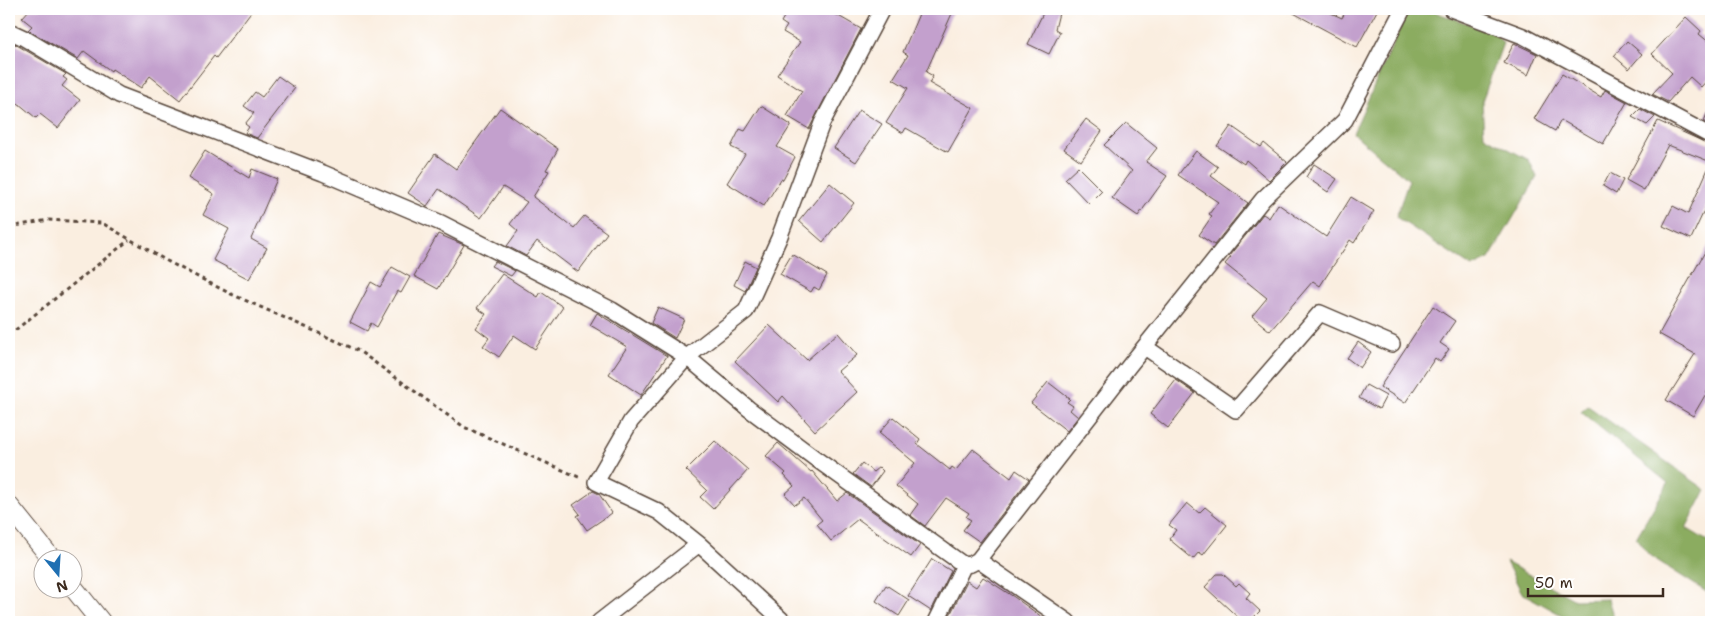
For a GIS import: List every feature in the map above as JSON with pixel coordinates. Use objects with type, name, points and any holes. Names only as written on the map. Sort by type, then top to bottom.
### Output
[{"type":"street","points":[[784,622],[699,544],[659,512],[596,482],[631,421],[686,357],[746,311],[779,238],[822,123],[882,9]]},
{"type":"street","points":[[936,622],[971,562],[1146,347],[1263,199],[1345,120],[1403,9]]},
{"type":"street","points":[[1451,9],[1523,36],[1711,136]]},
{"type":"street","points":[[9,30],[119,96],[323,173],[441,223],[612,310],[686,357],[749,409],[816,459],[971,562],[1068,622]]},
{"type":"street","points":[[1146,347],[1236,410],[1320,313],[1392,344]]},
{"type":"street","points":[[9,506],[43,548]]},
{"type":"street","points":[[599,622],[699,544]]},
{"type":"street","points":[[82,598],[101,622]]},
{"type":"path","points":[[9,227],[49,220],[102,223],[129,240],[230,293],[360,351],[464,427],[570,474],[596,482]]},
{"type":"path","points":[[9,335],[129,240]]},
{"type":"green space","points":[[1415,9],[1426,9],[1495,33],[1503,43],[1482,101],[1484,136],[1529,160],[1537,177],[1489,259],[1472,267],[1396,217],[1409,180],[1353,133],[1405,17]]},
{"type":"green space","points":[[1588,406],[1706,490],[1686,528],[1711,543],[1711,595],[1649,555],[1636,538],[1668,483],[1581,412]]},
{"type":"green space","points":[[1506,562],[1575,600],[1608,599],[1615,622],[1574,622],[1522,593]]},
{"type":"building","points":[[30,9],[253,9],[216,58],[214,56],[180,100],[150,76],[141,88],[112,69],[111,71],[84,51],[78,59],[28,30],[32,26],[22,18]]},
{"type":"building","points":[[789,9],[838,9],[835,14],[861,29],[809,129],[787,116],[802,91],[777,75],[800,42],[783,32],[787,26],[781,22]]},
{"type":"building","points":[[921,9],[954,9],[926,72],[933,76],[929,83],[973,108],[948,152],[906,128],[903,133],[886,123],[908,88],[893,79],[908,55],[903,52]]},
{"type":"building","points":[[1045,9],[1060,9],[1055,29],[1060,32],[1049,54],[1028,44]]},
{"type":"building","points":[[1286,9],[1322,9],[1342,18],[1347,9],[1378,9],[1357,47]]},
{"type":"building","points":[[1686,17],[1701,31],[1699,34],[1711,44],[1711,76],[1701,87],[1690,77],[1668,102],[1652,94],[1672,73],[1652,54]]},
{"type":"building","points":[[1627,41],[1642,54],[1629,69],[1614,56]]},
{"type":"building","points":[[1514,43],[1537,54],[1528,75],[1504,63]]},
{"type":"building","points":[[15,44],[66,74],[63,77],[67,80],[62,86],[80,100],[58,128],[40,114],[36,118],[18,103],[9,114],[9,52]]},
{"type":"building","points":[[1562,74],[1601,97],[1605,90],[1627,102],[1603,144],[1561,120],[1555,131],[1534,119]]},
{"type":"building","points":[[278,76],[295,88],[257,138],[245,133],[249,127],[245,124],[254,113],[244,106],[255,92],[262,97]]},
{"type":"building","points":[[1711,104],[1711,126],[1704,121]]},
{"type":"building","points":[[761,106],[791,125],[777,147],[795,157],[783,180],[781,179],[764,206],[727,183],[745,154],[731,147],[740,129],[745,131]]},
{"type":"building","points":[[500,108],[558,149],[546,170],[549,171],[533,197],[574,228],[584,216],[607,233],[578,272],[537,241],[526,256],[507,246],[518,231],[510,224],[527,202],[503,187],[481,218],[439,189],[427,206],[408,193],[435,154],[456,169]]},
{"type":"building","points":[[1640,109],[1655,117],[1647,125],[1632,117]]},
{"type":"building","points":[[859,110],[882,124],[856,162],[834,148]]},
{"type":"building","points":[[1086,119],[1102,131],[1081,161],[1064,149]]},
{"type":"building","points":[[1658,121],[1711,145],[1711,162],[1668,145],[1644,190],[1626,180]]},
{"type":"building","points":[[1126,123],[1157,148],[1146,162],[1167,176],[1138,216],[1112,198],[1132,171],[1104,145]]},
{"type":"building","points":[[1231,126],[1261,147],[1264,143],[1287,162],[1269,180],[1246,160],[1244,164],[1217,146]]},
{"type":"building","points":[[205,151],[249,178],[252,169],[277,179],[251,239],[267,248],[249,279],[213,260],[229,229],[203,215],[214,194],[188,178]]},
{"type":"building","points":[[1196,151],[1218,167],[1211,176],[1248,203],[1214,245],[1199,235],[1212,216],[1209,214],[1218,202],[1178,175]]},
{"type":"building","points":[[1711,162],[1711,196],[1691,239],[1663,226],[1673,206],[1688,214]]},
{"type":"building","points":[[1314,164],[1337,179],[1328,192],[1306,177]]},
{"type":"building","points":[[1078,167],[1102,191],[1089,204],[1065,179]]},
{"type":"building","points":[[1610,173],[1623,180],[1616,194],[1603,186]]},
{"type":"building","points":[[830,183],[854,203],[823,242],[799,221]]},
{"type":"building","points":[[1351,197],[1374,211],[1354,243],[1350,240],[1320,286],[1313,281],[1270,331],[1252,316],[1267,298],[1225,264],[1231,257],[1229,256],[1263,214],[1269,218],[1278,204],[1326,237]]},
{"type":"building","points":[[438,234],[464,245],[438,289],[414,276]]},
{"type":"building","points":[[1711,241],[1711,385],[1693,416],[1666,400],[1695,354],[1659,334]]},
{"type":"building","points":[[792,254],[827,275],[819,290],[814,287],[811,292],[780,274]]},
{"type":"building","points":[[495,261],[515,271],[511,276],[491,266]]},
{"type":"building","points":[[745,261],[756,267],[745,291],[734,285]]},
{"type":"building","points":[[392,267],[410,277],[401,293],[397,291],[377,327],[371,323],[367,331],[350,322],[371,282],[380,287]]},
{"type":"building","points":[[502,274],[538,297],[541,292],[563,307],[535,349],[514,335],[499,357],[483,346],[489,338],[476,328],[486,314],[477,308]]},
{"type":"building","points":[[1433,306],[1455,321],[1440,343],[1449,349],[1440,362],[1435,358],[1405,403],[1380,387]]},
{"type":"building","points":[[658,307],[684,319],[675,338],[651,323]]},
{"type":"building","points":[[597,313],[667,356],[641,395],[609,374],[627,347],[590,325]]},
{"type":"building","points":[[769,325],[807,360],[838,333],[857,355],[838,371],[857,392],[815,431],[783,396],[778,402],[735,361]]},
{"type":"building","points":[[1358,342],[1371,352],[1360,368],[1347,358]]},
{"type":"building","points":[[1176,380],[1195,393],[1168,428],[1150,414]]},
{"type":"building","points":[[1048,382],[1070,399],[1067,402],[1073,406],[1070,410],[1078,417],[1067,431],[1031,403]]},
{"type":"building","points":[[1366,385],[1386,396],[1379,409],[1359,398]]},
{"type":"building","points":[[893,417],[920,439],[917,444],[950,470],[952,467],[956,470],[973,449],[1011,478],[1016,470],[1029,479],[980,542],[963,530],[971,520],[966,517],[969,513],[946,498],[925,526],[910,515],[918,504],[896,486],[915,463],[879,433]]},
{"type":"building","points":[[715,441],[748,470],[713,509],[700,497],[707,490],[686,470]]},
{"type":"building","points":[[778,443],[812,471],[837,501],[847,493],[920,545],[911,557],[858,519],[831,541],[817,524],[822,520],[804,498],[795,505],[785,494],[794,486],[784,475],[786,473],[766,456]]},
{"type":"building","points":[[862,463],[873,472],[879,467],[883,471],[871,487],[853,474]]},
{"type":"building","points":[[593,491],[599,494],[612,513],[587,530],[577,516],[580,514],[573,505]]},
{"type":"building","points":[[1187,503],[1199,513],[1205,507],[1227,525],[1203,555],[1199,552],[1193,559],[1169,539],[1176,530],[1169,525]]},
{"type":"building","points":[[932,559],[951,571],[931,611],[908,596]]},
{"type":"building","points":[[1217,574],[1223,574],[1236,586],[1239,583],[1250,593],[1246,598],[1260,611],[1249,622],[1243,622],[1205,587]]},
{"type":"building","points":[[983,577],[1049,622],[947,621],[967,581],[976,587]]},
{"type":"building","points":[[886,585],[909,600],[899,616],[876,601]]}]
